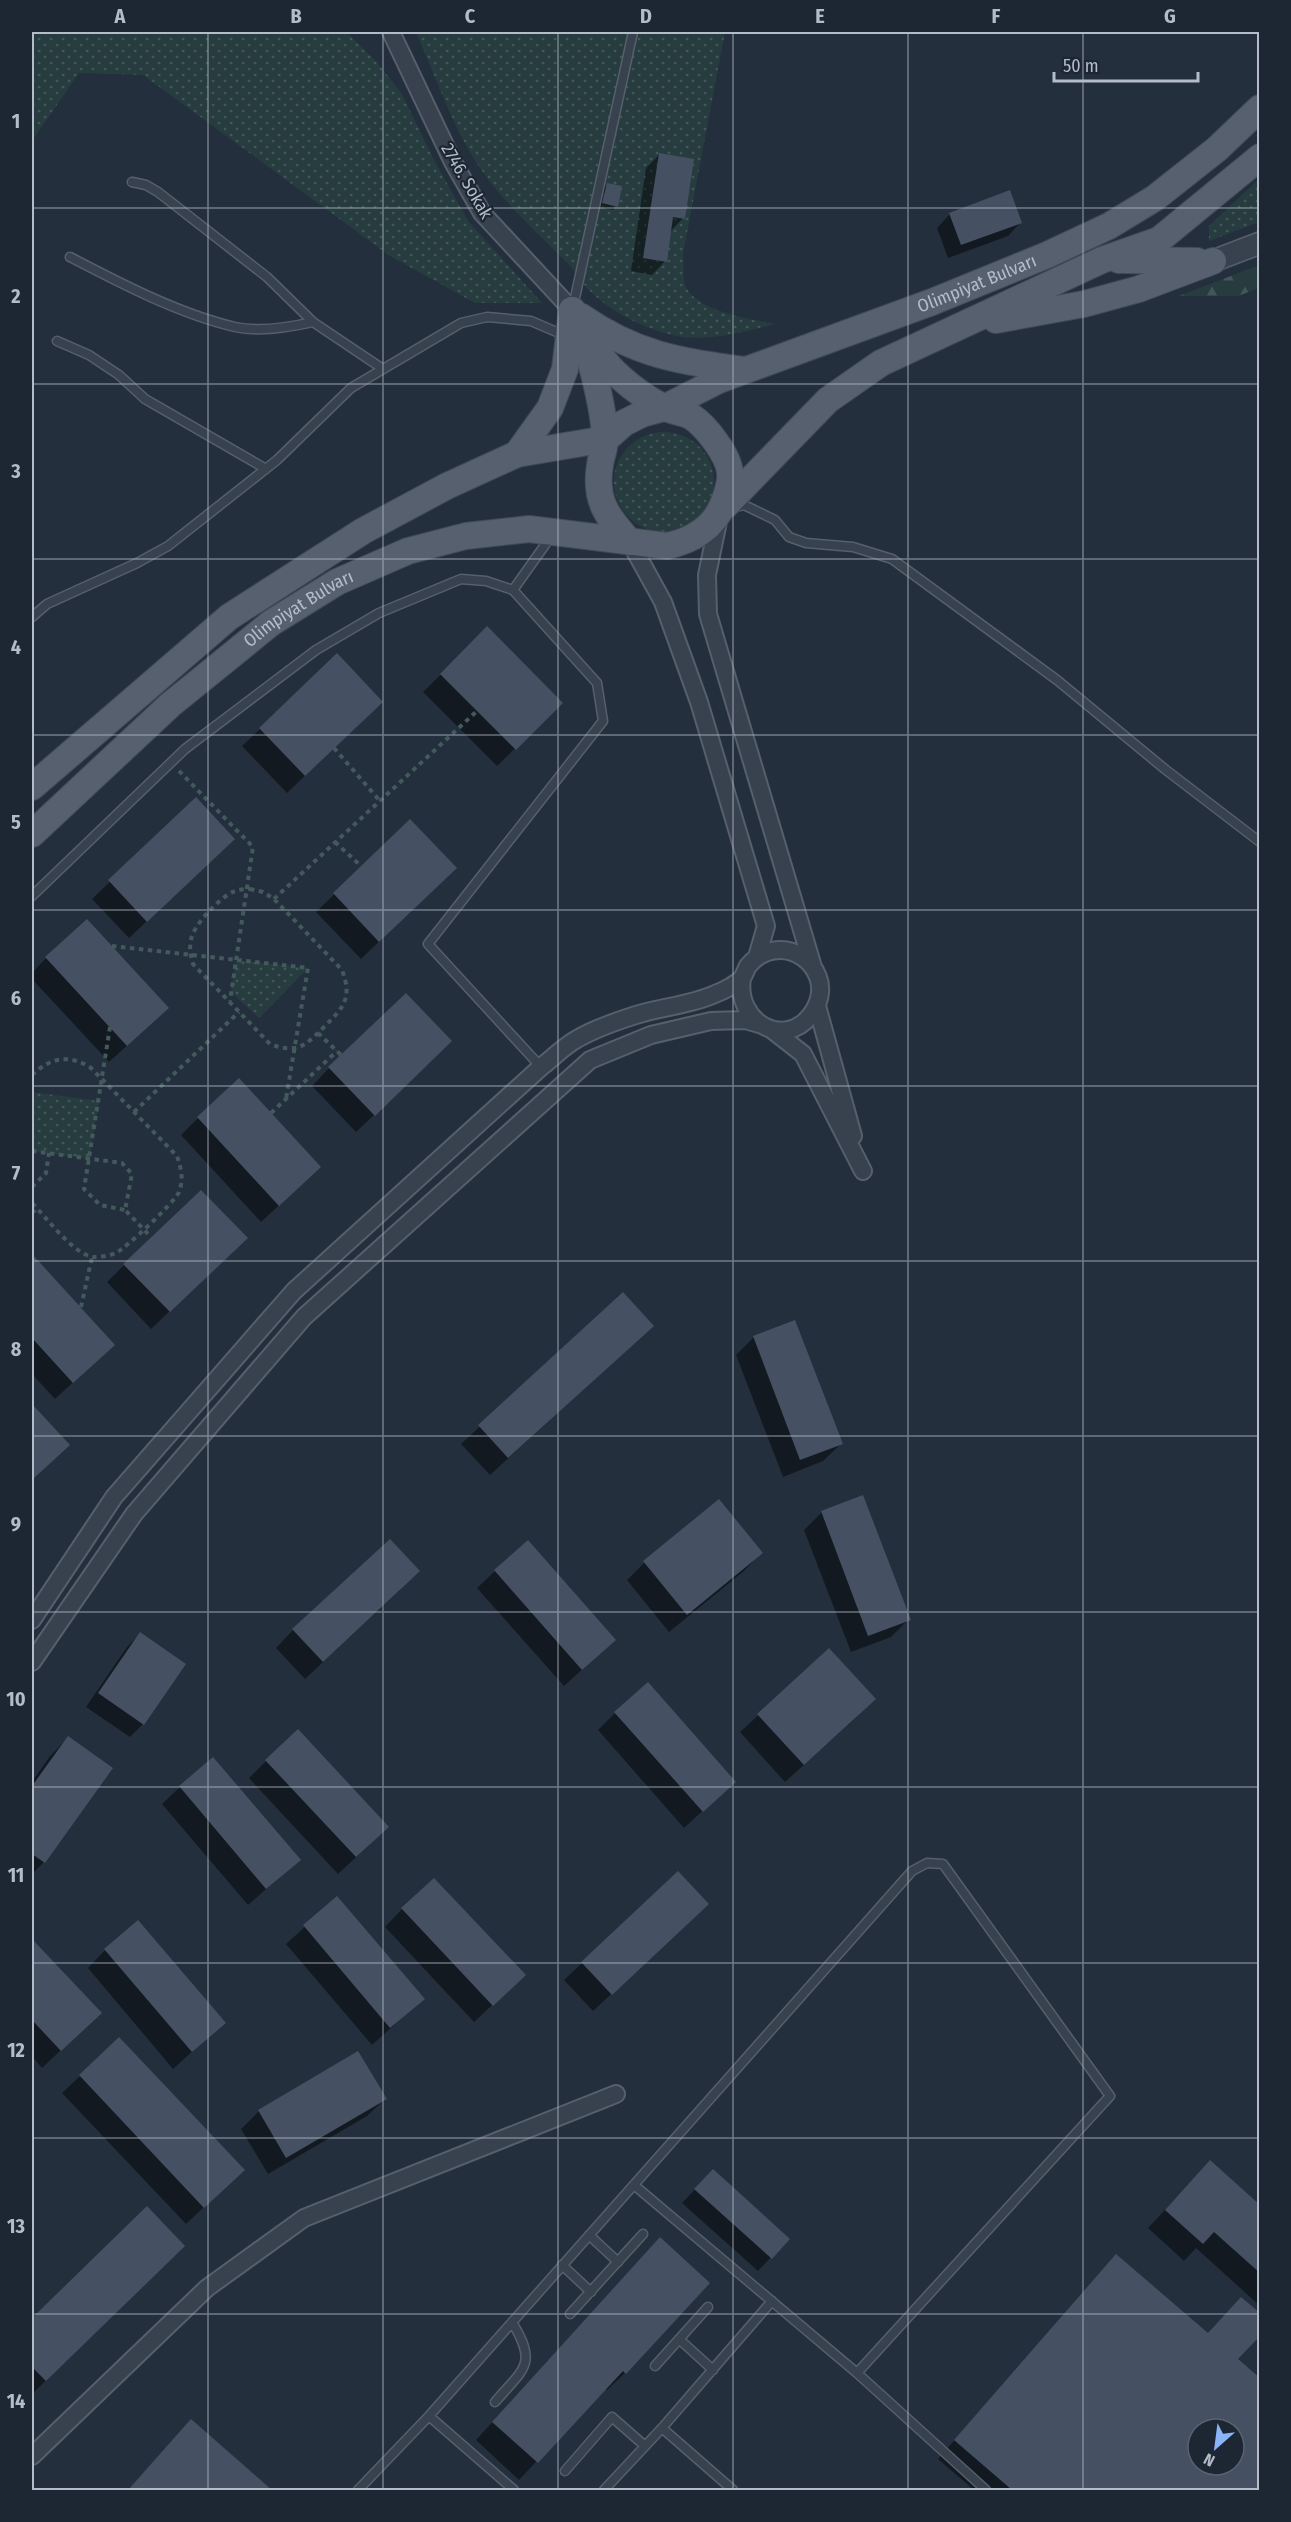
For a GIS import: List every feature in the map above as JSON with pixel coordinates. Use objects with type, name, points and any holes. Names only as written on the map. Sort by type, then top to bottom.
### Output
[{"type":"main road","name":"Olimpiyat Bulvarı","points":[[664,408],[719,380],[932,302],[1047,255],[1109,226],[1155,198],[1217,149],[1260,108]]},
{"type":"main road","name":"Olimpiyat Bulvarı","points":[[721,511],[828,400],[881,363],[1102,260],[1159,240],[1260,157]]},
{"type":"main road","points":[[1183,220],[1182,237],[1193,253],[1213,261]]},
{"type":"main road","points":[[1047,255],[1102,260],[1213,261]]},
{"type":"main road","points":[[960,326],[1084,304],[1139,289],[1213,261]]},
{"type":"main road","points":[[517,454],[550,408],[565,369],[572,310]]},
{"type":"main road","points":[[572,310],[608,335],[632,346],[690,363],[746,370]]},
{"type":"main road","points":[[572,310],[605,364],[623,380],[664,408],[691,416],[709,432],[723,452],[731,471],[728,491],[721,511],[698,536],[683,543],[668,546],[630,542],[613,523],[601,504],[597,482],[606,439],[593,368],[572,310]]},
{"type":"main road","points":[[606,439],[624,423],[642,414],[664,408]]},
{"type":"main road","name":"Olimpiyat Bulvarı","points":[[32,787],[229,617],[363,531],[447,486],[517,454],[606,439]]},
{"type":"main road","name":"Olimpiyat Bulvarı","points":[[32,834],[170,705],[271,623],[338,582],[408,551],[466,536],[529,530],[630,542]]},
{"type":"street","name":"2746. Sokak","points":[[391,32],[453,162],[482,213],[572,310]]},
{"type":"street","points":[[1213,261],[1260,243]]},
{"type":"street","points":[[721,511],[707,575],[708,614],[820,986],[817,1006],[863,1171],[803,1054],[749,1015],[743,1004],[740,991],[742,978],[748,966],[757,957],[768,952],[787,951],[805,958],[813,968]]},
{"type":"street","points":[[630,542],[663,602],[699,702],[766,926],[757,957]]},
{"type":"street","points":[[32,1620],[114,1497],[294,1291],[541,1067],[577,1039],[636,1015],[715,995],[742,978]]},
{"type":"street","points":[[32,1662],[134,1514],[304,1317],[590,1060],[651,1035],[711,1021],[745,1020],[785,1030],[798,1026],[809,1018],[817,1006]]},
{"type":"street","points":[[32,2457],[207,2288],[304,2218],[616,2094]]},
{"type":"lane","points":[[572,310],[633,32]]},
{"type":"lane","points":[[132,182],[146,185],[158,192],[267,276],[313,322],[383,369]]},
{"type":"lane","points":[[70,256],[110,278],[196,315],[237,327],[290,327],[313,322]]},
{"type":"lane","points":[[32,617],[47,604],[137,563],[168,546],[266,469],[351,388],[461,323],[487,317],[531,321],[569,337]]},
{"type":"lane","points":[[57,341],[89,355],[119,375],[145,399],[266,469]]},
{"type":"lane","points":[[721,511],[744,504],[775,520],[789,537],[806,543],[853,547],[892,559],[1057,680],[1166,770],[1260,842]]},
{"type":"lane","points":[[513,590],[554,533]]},
{"type":"lane","points":[[32,896],[185,749],[316,650],[380,613],[461,579],[486,580],[513,590],[597,683],[603,721],[428,944],[541,1067]]},
{"type":"lane","points":[[358,2490],[429,2416],[912,1871],[927,1863],[943,1864],[1110,2096],[857,2373]]},
{"type":"lane","points":[[634,2185],[857,2373],[986,2490]]},
{"type":"lane","points":[[570,2314],[644,2234]]},
{"type":"lane","points":[[589,2235],[618,2262]]},
{"type":"lane","points":[[562,2265],[591,2292]]},
{"type":"lane","points":[[604,2490],[662,2428],[772,2301]]},
{"type":"lane","points":[[655,2366],[708,2307]]},
{"type":"lane","points":[[495,2402],[524,2368],[527,2354],[524,2341],[512,2322]]},
{"type":"lane","points":[[679,2339],[712,2370]]},
{"type":"lane","points":[[429,2416],[514,2490]]},
{"type":"lane","points":[[565,2471],[612,2417],[645,2446]]},
{"type":"lane","points":[[662,2428],[734,2490]]},
{"type":"path","points":[[274,899],[477,711]]},
{"type":"path","points":[[334,748],[380,801]]},
{"type":"path","points":[[171,762],[253,847],[230,1002]]},
{"type":"path","points":[[335,842],[361,866]]},
{"type":"path","points":[[247,889],[263,892],[274,899],[342,970],[346,982],[347,995],[343,1007],[307,1044],[294,1049],[282,1049],[270,1044],[193,964],[191,938],[196,926],[225,897],[236,890],[247,889]]},
{"type":"path","points":[[112,946],[308,968],[286,1098]]},
{"type":"path","points":[[134,1112],[239,1012]]},
{"type":"path","points":[[110,1028],[84,1189],[100,1205],[125,1210],[151,1237]]},
{"type":"path","points":[[318,1033],[341,1055]]},
{"type":"path","points":[[271,1113],[337,1051]]},
{"type":"path","points":[[32,1075],[42,1066],[54,1060],[67,1058],[80,1061],[92,1068],[177,1156],[182,1181],[171,1203],[117,1252],[105,1257],[92,1257],[80,1252],[32,1203]]},
{"type":"path","points":[[32,1151],[122,1162],[132,1174],[125,1210]]},
{"type":"path","points":[[32,1187],[46,1173],[49,1153]]},
{"type":"path","points":[[32,1213],[37,1208]]},
{"type":"path","points":[[81,1307],[92,1257]]},
{"type":"green space","points":[[32,32],[346,32],[376,61],[402,94],[433,158],[468,221],[542,303],[475,303],[390,256],[143,75],[79,73],[32,141]]},
{"type":"green space","points":[[416,32],[725,32],[683,254],[684,280],[692,296],[702,303],[739,317],[775,324],[724,336],[685,337],[661,332],[640,324],[600,300],[515,211],[474,159],[455,124]]},
{"type":"green space","points":[[1259,179],[1259,222],[1209,241],[1209,226]]},
{"type":"green space","points":[[1259,265],[1259,288],[1238,296],[1179,296]]},
{"type":"green space","points":[[664,432],[692,440],[706,454],[714,482],[706,510],[692,524],[664,532],[636,524],[622,510],[614,482],[622,454],[636,440]]},
{"type":"green space","points":[[236,960],[308,968],[259,1018],[231,992]]},
{"type":"green space","points":[[32,1092],[99,1101],[89,1159],[32,1151]]},
{"type":"building","points":[[659,153],[694,159],[685,219],[673,217],[667,262],[643,258]]},
{"type":"building","points":[[607,183],[622,186],[618,207],[602,203]]},
{"type":"building","points":[[1010,190],[1022,223],[961,245],[949,213]]},
{"type":"building","points":[[487,626],[563,703],[516,750],[440,674]]},
{"type":"building","points":[[337,653],[383,702],[305,776],[259,728]]},
{"type":"building","points":[[196,797],[235,839],[147,922],[108,880]]},
{"type":"building","points":[[410,819],[457,868],[379,942],[333,893]]},
{"type":"building","points":[[87,919],[169,1008],[127,1046],[45,957]]},
{"type":"building","points":[[406,993],[452,1041],[375,1116],[328,1067]]},
{"type":"building","points":[[239,1078],[321,1167],[279,1206],[197,1117]]},
{"type":"building","points":[[201,1190],[248,1238],[170,1312],[123,1264]]},
{"type":"building","points":[[32,1254],[115,1345],[73,1383],[32,1338]]},
{"type":"building","points":[[623,1292],[654,1326],[508,1458],[478,1425]]},
{"type":"building","points":[[795,1320],[843,1444],[800,1460],[753,1336]]},
{"type":"building","points":[[32,1404],[70,1445],[32,1480]]},
{"type":"building","points":[[863,1495],[911,1620],[868,1636],[821,1511]]},
{"type":"building","points":[[719,1499],[763,1553],[687,1615],[643,1561]]},
{"type":"building","points":[[390,1539],[420,1571],[323,1662],[292,1629]]},
{"type":"building","points":[[528,1540],[616,1640],[582,1670],[494,1570]]},
{"type":"building","points":[[140,1632],[186,1664],[144,1725],[98,1693]]},
{"type":"building","points":[[829,1648],[876,1699],[804,1765],[757,1714]]},
{"type":"building","points":[[648,1682],[736,1782],[703,1812],[614,1712]]},
{"type":"building","points":[[298,1729],[389,1827],[356,1857],[265,1760]]},
{"type":"building","points":[[68,1736],[113,1768],[45,1863],[32,1854],[32,1786]]},
{"type":"building","points":[[213,1757],[301,1860],[266,1889],[179,1786]]},
{"type":"building","points":[[678,1871],[709,1904],[612,1995],[581,1962]]},
{"type":"building","points":[[434,1878],[526,1975],[493,2006],[401,1908]]},
{"type":"building","points":[[337,1896],[425,1999],[390,2028],[303,1925]]},
{"type":"building","points":[[138,1920],[226,2023],[192,2052],[104,1949]]},
{"type":"building","points":[[32,1939],[102,2013],[61,2051],[32,2020]]},
{"type":"building","points":[[119,2037],[245,2170],[204,2208],[79,2075]]},
{"type":"building","points":[[358,2051],[387,2099],[286,2158],[258,2110]]},
{"type":"building","points":[[1210,2160],[1260,2205],[1260,2273],[1214,2232],[1203,2244],[1165,2210]]},
{"type":"building","points":[[713,2169],[790,2239],[772,2259],[694,2189]]},
{"type":"building","points":[[147,2206],[185,2246],[46,2381],[32,2367],[32,2318]]},
{"type":"building","points":[[660,2237],[710,2283],[626,2374],[623,2371],[538,2463],[492,2422]]},
{"type":"building","points":[[1116,2254],[1208,2333],[1241,2297],[1260,2313],[1260,2336],[1238,2359],[1260,2378],[1260,2490],[1012,2490],[954,2440]]},
{"type":"building","points":[[191,2419],[272,2490],[128,2490]]}]
